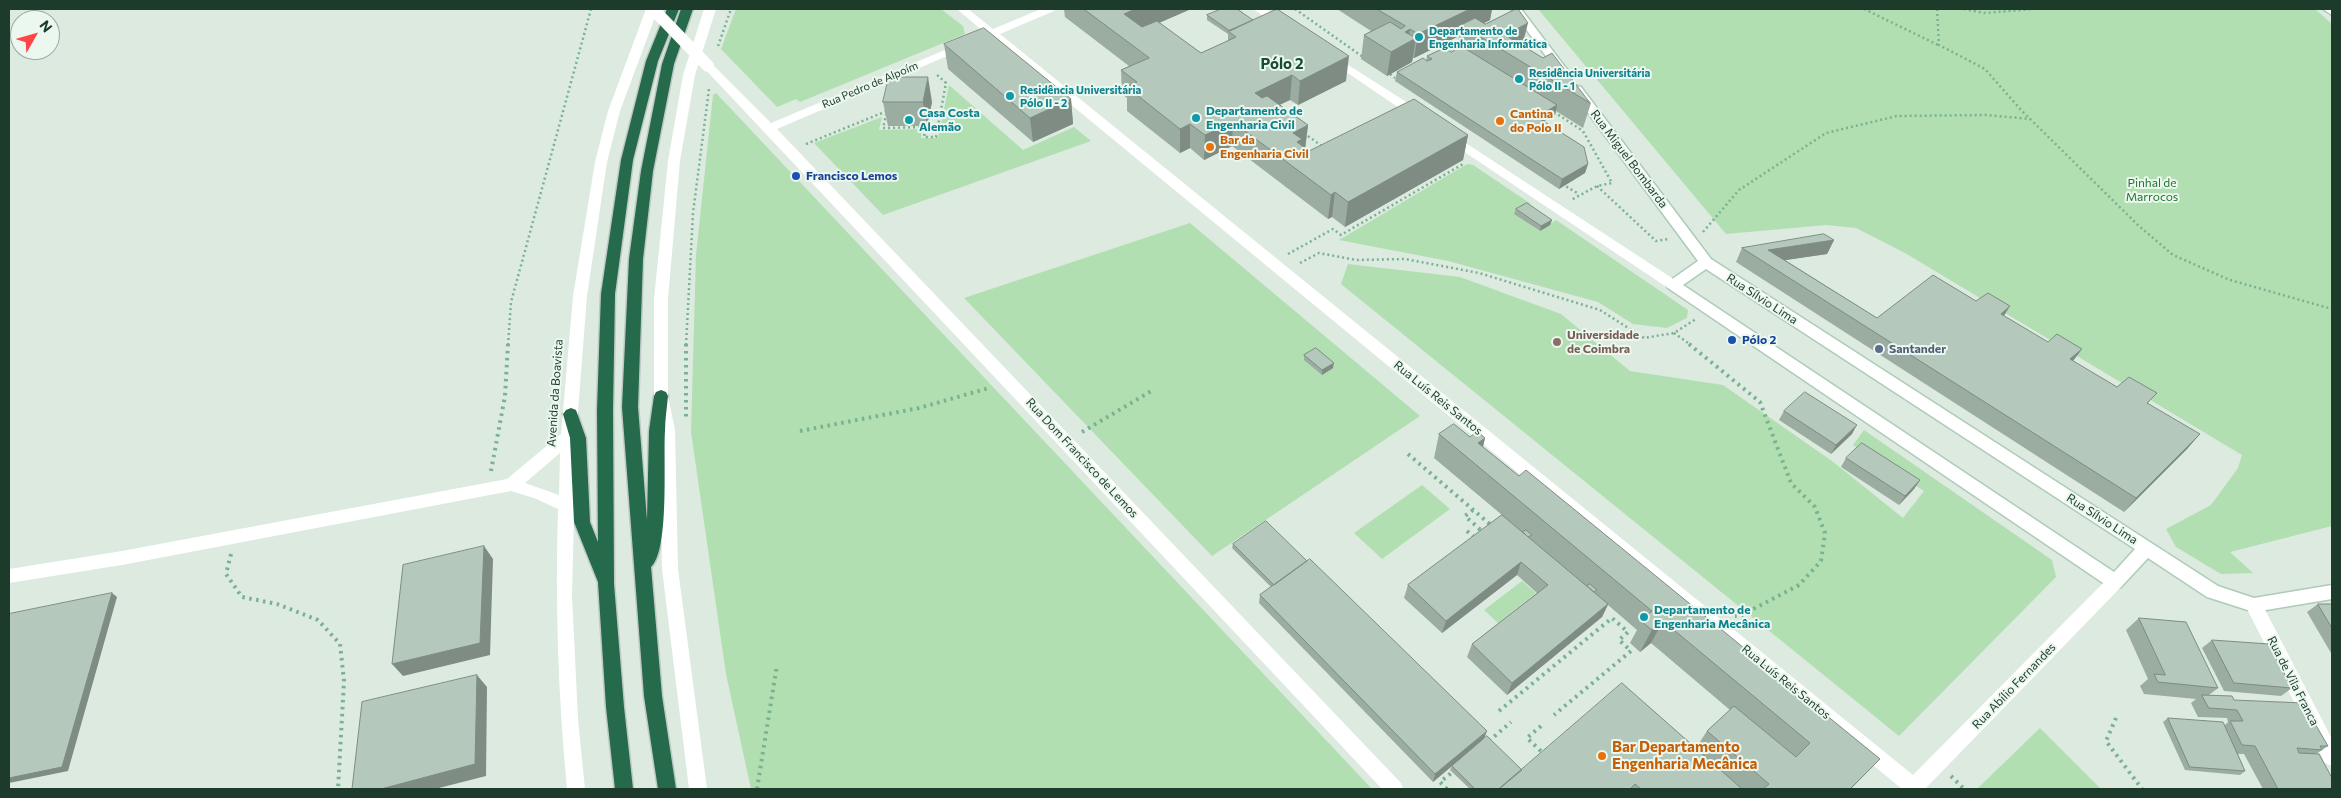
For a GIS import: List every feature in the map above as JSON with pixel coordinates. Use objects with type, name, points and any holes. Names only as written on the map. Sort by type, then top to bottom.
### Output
[{"type":"highway","points":[[624,789],[615,707],[606,584],[605,410],[608,294],[627,160],[652,61],[673,9]]},
{"type":"highway","points":[[667,789],[653,696],[630,407],[636,259],[647,170],[668,64],[687,9]]},
{"type":"highway","points":[[644,574],[655,531],[657,431],[661,396]]},
{"type":"highway","points":[[571,414],[578,438],[582,522],[606,584]]},
{"type":"street","points":[[652,9],[769,128]]},
{"type":"street","name":"Avenida da Boavista","points":[[576,789],[569,720],[564,596],[568,437],[580,296],[601,162],[614,110],[652,9]]},
{"type":"street","points":[[698,789],[670,569],[667,430],[661,396],[661,299],[674,161],[689,75],[710,9]]},
{"type":"street","name":"Rua Luís Reis Santos","points":[[962,9],[1913,788]]},
{"type":"street","name":"Rua Pedro de Alpoím","points":[[769,128],[1050,9]]},
{"type":"street","points":[[1259,9],[1298,34]]},
{"type":"street","name":"Rua Miguel Bombarda","points":[[1516,9],[1706,262]]},
{"type":"street","points":[[2328,9],[2332,12]]},
{"type":"street","points":[[1321,50],[1426,120]]},
{"type":"street","name":"Rua Dom Francisco de Lemos","points":[[769,128],[1394,789]]},
{"type":"street","points":[[1442,131],[2115,582]]},
{"type":"street","points":[[1673,285],[1706,262]]},
{"type":"street","name":"Rua Sílvio Lima","points":[[1706,262],[2147,548],[2115,582]]},
{"type":"street","points":[[511,485],[568,437]]},
{"type":"street","points":[[9,576],[122,558],[511,485],[538,493],[567,506]]},
{"type":"street","points":[[2147,548],[2212,592],[2254,605],[2332,592]]},
{"type":"street","name":"Rua Abílio Fernandes","points":[[1913,788],[2115,582]]},
{"type":"street","name":"Rua de Vila Franca","points":[[2254,605],[2332,757]]},
{"type":"path","points":[[488,489],[505,396],[511,302],[590,9]]},
{"type":"path","points":[[717,49],[731,9]]},
{"type":"path","points":[[1295,9],[1364,57]]},
{"type":"path","points":[[1864,9],[1985,69],[2030,119],[2139,226],[2172,255],[2230,280],[2332,309]]},
{"type":"path","points":[[1937,9],[1939,45]]},
{"type":"path","points":[[1964,9],[1984,13],[2033,9]]},
{"type":"path","points":[[1445,52],[1461,44]]},
{"type":"path","points":[[1440,50],[1446,47]]},
{"type":"path","points":[[1452,48],[1460,54]]},
{"type":"path","points":[[806,144],[887,111],[883,128],[926,127],[924,137],[936,137],[946,83],[932,71]]},
{"type":"path","points":[[1390,74],[1395,78]]},
{"type":"path","points":[[1377,87],[1404,74]]},
{"type":"path","points":[[687,429],[687,284],[698,153],[711,80]]},
{"type":"path","points":[[1550,110],[1583,131],[1612,183],[1597,186],[1579,194],[1557,208]]},
{"type":"path","points":[[1597,186],[1656,241],[1705,232],[1739,190],[1826,133],[1897,116],[1986,115],[2030,119]]},
{"type":"path","points":[[1302,132],[1324,147]]},
{"type":"path","points":[[1278,267],[1333,229],[1341,234],[1457,168]]},
{"type":"path","points":[[1559,181],[1579,194]]},
{"type":"path","points":[[1278,267],[1319,253],[1356,260],[1405,259],[1480,273],[1600,310],[1644,338],[1674,333],[1700,316]]},
{"type":"path","points":[[1674,333],[1702,352],[1760,402],[1791,483],[1815,508],[1825,533],[1821,561],[1799,585],[1740,616],[1704,615]]},
{"type":"path","points":[[800,431],[862,420],[964,397],[1009,381]]},
{"type":"path","points":[[1066,442],[1153,390]]},
{"type":"path","points":[[1408,454],[1492,526]]},
{"type":"path","points":[[1466,531],[1475,539],[1484,532],[1464,516],[1473,510]]},
{"type":"path","points":[[236,536],[226,574],[242,597],[277,604],[318,620],[340,644],[344,681],[338,789]]},
{"type":"path","points":[[1499,711],[1612,618],[1628,632],[1619,640],[1631,651],[1554,715]]},
{"type":"path","points":[[757,789],[777,665]]},
{"type":"path","points":[[2116,718],[2106,741],[2142,789]]},
{"type":"path","points":[[1488,742],[1511,722]]},
{"type":"path","points":[[1539,760],[1545,755],[1527,738],[1541,726]]},
{"type":"path","points":[[1447,789],[1440,782],[1460,766]]},
{"type":"green space","points":[[736,9],[941,9],[963,26],[965,34],[800,102],[796,99],[777,107],[721,49]]},
{"type":"green space","name":"Pinhal de Marrocos","points":[[1538,9],[2315,9],[2332,24],[2332,526],[2230,552],[2253,573],[2221,574],[2176,547],[2166,529],[2211,505],[2238,468],[2242,455],[1905,253],[1856,228],[1826,225],[1726,234]]},
{"type":"green space","points":[[949,85],[1023,150],[1074,127],[1091,141],[883,215],[814,143],[882,117],[879,130],[922,129],[921,138],[938,138]]},
{"type":"green space","points":[[716,93],[1372,789],[751,789],[726,674],[691,432],[696,255],[713,95]]},
{"type":"green space","points":[[1467,164],[1473,165],[1531,204],[1515,214],[1539,231],[1556,220],[1688,310],[1687,318],[1667,328],[1633,324],[1598,302],[1448,261],[1339,240]]},
{"type":"green space","points":[[1190,223],[1420,416],[1212,556],[964,298]]},
{"type":"green space","points":[[1348,264],[1460,277],[1561,314],[1630,371],[1723,385],[1832,461],[1903,518],[1924,491],[1853,445],[1864,430],[2052,560],[2056,577],[1899,736],[1341,284]]},
{"type":"green space","points":[[1422,485],[1450,509],[1382,559],[1354,533]]},
{"type":"green space","points":[[1522,581],[1536,593],[1498,623],[1484,610]]},
{"type":"green space","points":[[2040,728],[2101,789],[1977,789]]},
{"type":"building","points":[[1084,9],[1135,9],[1124,14],[1142,27],[1157,21],[1201,53],[1236,37],[1228,31],[1277,9],[1349,56],[1300,81],[1292,75],[1255,93],[1262,98],[1267,96],[1308,125],[1293,133],[1302,139],[1297,142],[1309,151],[1414,99],[1468,135],[1348,202],[1335,192],[1331,195],[1233,122],[1205,135],[1190,124],[1180,129],[1127,87],[1137,82],[1121,70],[1149,58]]},
{"type":"building","points":[[1221,9],[1237,9],[1253,20],[1230,31],[1207,15]]},
{"type":"building","points":[[1377,9],[1470,9],[1418,34],[1410,29],[1405,32],[1416,38],[1391,52],[1364,35],[1390,22],[1401,29],[1405,26]]},
{"type":"building","points":[[1518,9],[1528,23],[1505,35],[1543,58],[1552,53],[1590,103],[1461,25],[1475,18],[1485,24]]},
{"type":"building","points":[[984,28],[1071,99],[1030,118],[944,44]]},
{"type":"building","name":"Cantina do Polo II","points":[[1461,46],[1557,105],[1537,117],[1584,147],[1588,164],[1562,179],[1397,72],[1423,58],[1427,61],[1432,59],[1427,56],[1444,48],[1451,52]]},
{"type":"building","points":[[889,77],[928,77],[923,102],[883,102]]},
{"type":"building","points":[[1527,203],[1552,220],[1541,226],[1516,209]]},
{"type":"building","points":[[1824,234],[1834,240],[1768,250],[1877,318],[1933,275],[1976,301],[1988,293],[2010,306],[2001,314],[2048,342],[2057,334],[2082,349],[2070,359],[2117,387],[2129,377],[2157,393],[2147,403],[2200,434],[2136,498],[1742,248]]},
{"type":"building","points":[[1316,348],[1334,363],[1322,370],[1304,355]]},
{"type":"building","points":[[1805,392],[1857,425],[1836,445],[1784,411]]},
{"type":"building","points":[[1454,424],[1470,437],[1477,431],[1485,438],[1478,443],[1519,476],[1526,470],[1880,759],[1850,789],[1763,789],[1769,784],[1707,731],[1734,706],[1796,757],[1810,743],[1663,621],[1652,630],[1641,621],[1652,611],[1439,434]]},
{"type":"building","points":[[1862,443],[1920,480],[1905,496],[1846,458]]},
{"type":"building","points":[[1502,515],[1608,604],[1512,683],[1472,644],[1548,585],[1521,562],[1446,621],[1408,585]]},
{"type":"building","points":[[1266,521],[1307,561],[1274,585],[1233,544]]},
{"type":"building","points":[[1526,530],[1532,535],[1528,537],[1523,532]]},
{"type":"building","points":[[484,546],[480,643],[392,664],[403,565]]},
{"type":"building","points":[[1310,559],[1487,731],[1435,774],[1260,595]]},
{"type":"building","points":[[1590,584],[1597,590],[1594,592],[1587,586]]},
{"type":"building","points":[[112,593],[62,767],[9,778],[9,614]]},
{"type":"building","points":[[2318,604],[2332,604],[2332,628]]},
{"type":"building","points":[[2139,618],[2186,622],[2218,688],[2158,682],[2154,674],[2165,675]]},
{"type":"building","points":[[2212,640],[2269,644],[2292,688],[2234,683]]},
{"type":"building","points":[[477,675],[475,764],[381,789],[352,789],[362,702]]},
{"type":"building","points":[[1622,683],[1742,789],[1641,789],[1635,784],[1630,789],[1499,789]]},
{"type":"building","points":[[2202,695],[2232,696],[2234,700],[2303,703],[2328,746],[2320,746],[2322,750],[2297,748],[2299,753],[2319,754],[2332,778],[2332,789],[2278,789],[2255,746],[2242,745],[2230,721],[2243,721],[2237,710],[2209,708]]},
{"type":"building","points":[[2168,718],[2223,722],[2245,771],[2190,767]]},
{"type":"building","points":[[1487,736],[1522,770],[1499,789],[1475,789],[1452,766]]},
{"type":"place","name":"Departamento de Engenharia Informática","points":[[1419,37]]},
{"type":"place","name":"Residência Universitária Pólo II - 1","points":[[1519,79]]},
{"type":"place","name":"Residência Universitária Pólo II - 2","points":[[1010,96]]},
{"type":"place","name":"Departamento de Engenharia Civil","points":[[1196,118]]},
{"type":"place","name":"Casa Costa Alemão","points":[[909,120]]},
{"type":"place","name":"Cantina do Polo II","points":[[1500,121]]},
{"type":"place","name":"Bar da Engenharia Civil","points":[[1210,147]]},
{"type":"place","name":"Francisco Lemos","points":[[796,176]]},
{"type":"place","name":"Pólo 2","points":[[1732,340]]},
{"type":"place","name":"Universidade de Coimbra","points":[[1557,342]]},
{"type":"place","name":"Santander","points":[[1879,349]]},
{"type":"place","name":"Departamento de Engenharia Mecânica","points":[[1644,617]]},
{"type":"place","name":"Bar Departamento Engenharia Mecânica","points":[[1602,756]]},
{"type":"district","name":"Pólo 2","points":[[1282,64]]}]
